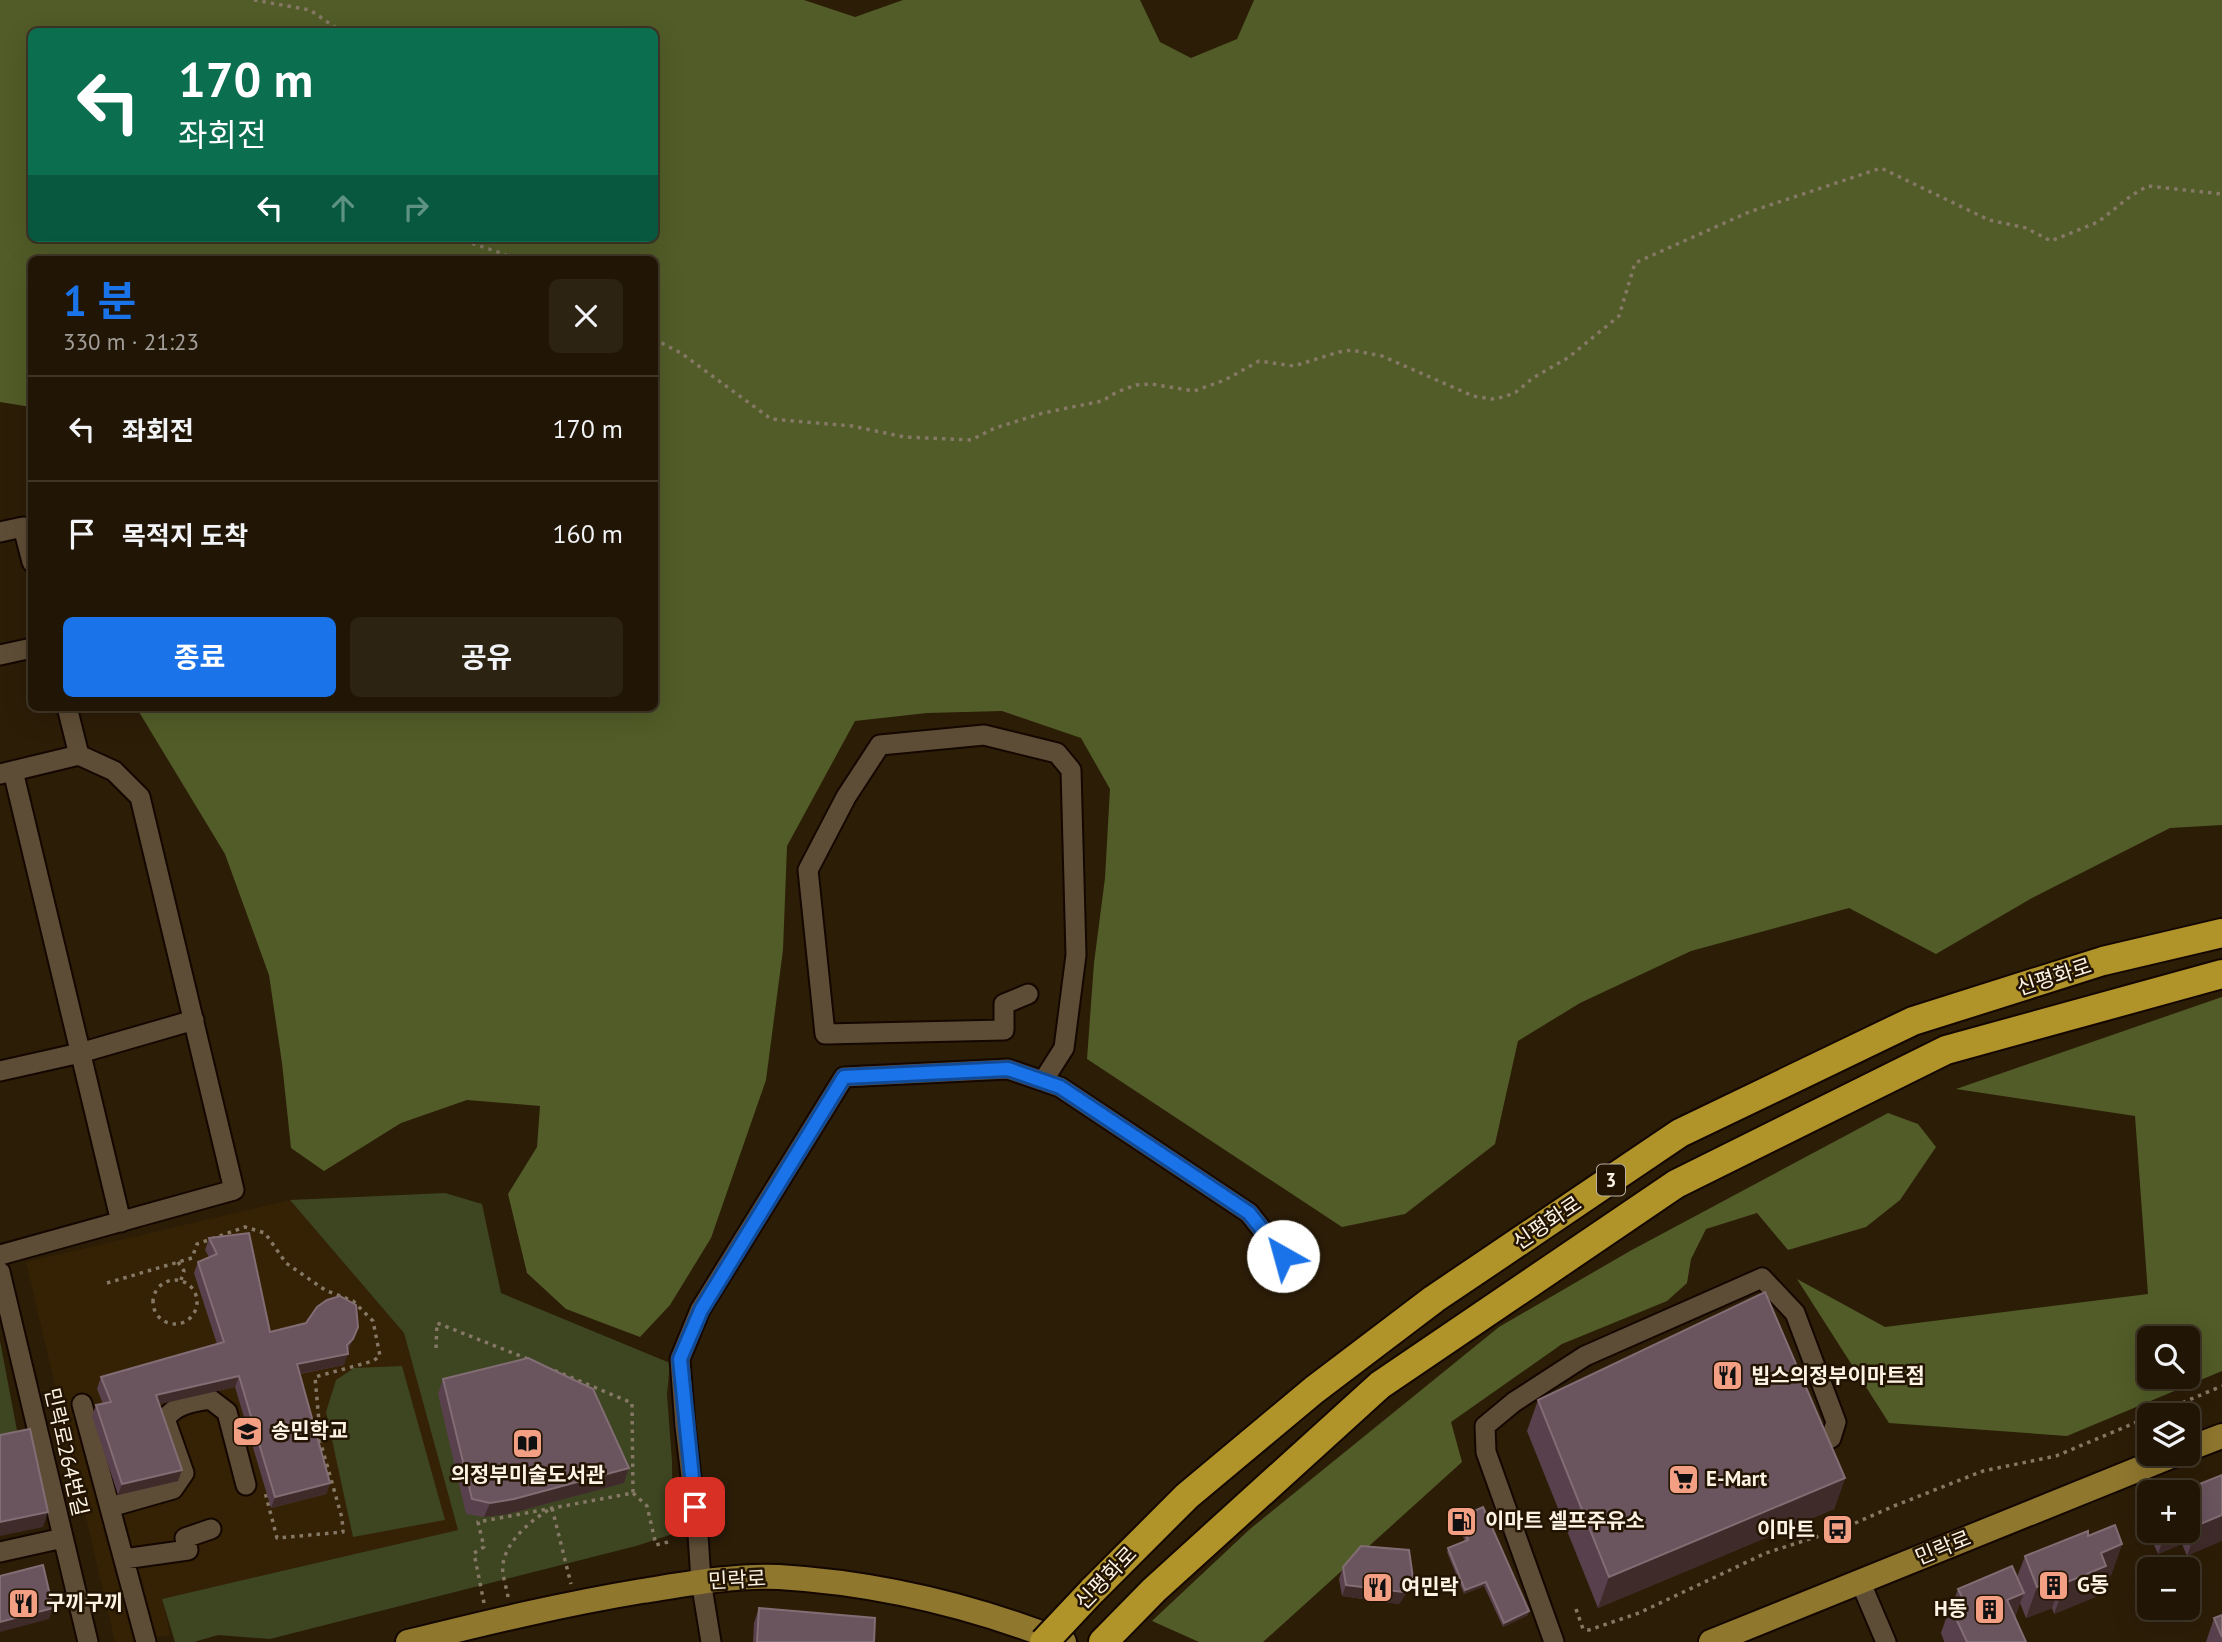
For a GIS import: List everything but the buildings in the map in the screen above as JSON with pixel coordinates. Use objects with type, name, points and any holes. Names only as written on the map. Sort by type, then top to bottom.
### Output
[{"type":"highway","name":"신평화로","points":[[1044,1642],[1186,1496],[1314,1390],[1434,1299],[1680,1133],[1913,1021],[2102,961],[2222,933]]},
{"type":"highway","name":"신평화로","points":[[1103,1642],[1154,1590],[1380,1385],[1676,1184],[1946,1051],[2222,974]]},
{"type":"main road","points":[[2200,1445],[2222,1436]]},
{"type":"main road","name":"민락로","points":[[1711,1642],[2146,1466]]},
{"type":"main road","name":"민락로","points":[[408,1642],[576,1602],[701,1581],[778,1577],[913,1594],[1009,1620],[1064,1642]]},
{"type":"street","points":[[0,532],[23,527],[28,546]]},
{"type":"street","points":[[0,655],[28,649]]},
{"type":"street","points":[[68,711],[79,755]]},
{"type":"street","points":[[1028,994],[1004,1004],[1004,1030],[825,1034],[808,870],[846,797],[880,745],[984,735],[1057,753],[1072,770],[1076,955],[1064,1048],[1044,1081]]},
{"type":"street","points":[[0,1255],[121,1222],[234,1190],[140,797],[114,771],[79,755],[6,773],[80,1053],[121,1222]]},
{"type":"street","points":[[0,1071],[80,1053],[194,1020]]},
{"type":"street","points":[[711,1642],[701,1581],[680,1359],[701,1310],[844,1077],[1008,1069],[1060,1087],[1249,1213],[1283,1256]]},
{"type":"street","name":"민락로264번길","points":[[0,1272],[88,1642]]},
{"type":"street","points":[[1554,1642],[1486,1452],[1485,1426],[1514,1402],[1586,1356],[1746,1293],[1762,1278],[1795,1313],[1836,1422],[1831,1438],[1808,1448]]},
{"type":"street","points":[[110,1507],[173,1489],[184,1473],[165,1419],[170,1412],[188,1402],[210,1399],[227,1412],[245,1481]]},
{"type":"street","points":[[82,1404],[146,1642]]},
{"type":"street","points":[[124,1559],[188,1550],[185,1538],[211,1529]]},
{"type":"street","points":[[0,1552],[64,1538]]},
{"type":"street","points":[[1860,1581],[1886,1642]]},
{"type":"path","points":[[254,0],[310,10],[336,28]]},
{"type":"path","points":[[658,341],[681,353],[771,419],[852,426],[904,437],[971,440],[995,428],[1043,413],[1102,401],[1117,391],[1136,385],[1151,384],[1194,391],[1225,380],[1259,361],[1294,366],[1351,351],[1382,356],[1451,388],[1492,399],[1516,392],[1533,378],[1569,357],[1619,316],[1634,263],[1749,212],[1881,168],[1989,220],[2026,228],[2051,241],[2098,222],[2148,186],[2222,194]]},
{"type":"path","points":[[468,242],[507,256]]},
{"type":"path","points":[[107,1283],[192,1258],[197,1244],[245,1227],[264,1233],[286,1263],[326,1290],[353,1301],[373,1321],[380,1356],[373,1361],[315,1377],[321,1444],[342,1518],[343,1532],[277,1538],[261,1475],[245,1481]]},
{"type":"path","points":[[178,1262],[184,1271],[181,1280]]},
{"type":"path","points":[[181,1280],[195,1290],[197,1305],[186,1322],[172,1324],[158,1317],[153,1296],[162,1283],[181,1280]]},
{"type":"path","points":[[436,1348],[437,1324],[536,1363]]},
{"type":"path","points":[[548,1368],[632,1404],[633,1493],[647,1506],[656,1545],[673,1541]]},
{"type":"path","points":[[2181,1403],[2222,1386]]},
{"type":"path","points":[[1576,1609],[1583,1629],[1589,1630],[1639,1613],[1766,1553],[1844,1528],[1983,1471],[2056,1456],[2137,1422]]},
{"type":"path","points":[[487,1623],[474,1553],[484,1547],[478,1522],[633,1493]]},
{"type":"path","points":[[552,1508],[576,1602]]},
{"type":"path","points":[[512,1616],[503,1565],[516,1535],[539,1515],[552,1508]]},
{"type":"shaded area","name":"송민학교","points":[[290,1200],[404,1333],[458,1530],[163,1599],[170,1635],[115,1642],[26,1262]]},
{"type":"green space","points":[[0,0],[804,0],[855,17],[903,0],[1140,0],[1160,42],[1191,58],[1237,39],[1254,0],[2222,0],[2222,825],[2170,828],[2032,898],[1936,954],[1849,908],[1691,951],[1580,1003],[1518,1041],[1495,1144],[1405,1214],[1342,1227],[1087,1059],[1094,963],[1105,878],[1110,789],[1081,738],[1002,711],[927,713],[855,721],[787,846],[783,950],[766,1080],[711,1238],[670,1305],[640,1337],[566,1309],[527,1273],[508,1194],[537,1147],[540,1106],[467,1100],[401,1123],[324,1171],[291,1148],[269,975],[225,854],[138,711],[658,711],[658,256],[28,256],[28,407],[0,402]]},
{"type":"green space","points":[[2222,997],[2222,1371],[2200,1380],[2200,1326],[2137,1326],[2137,1389],[2179,1389],[2146,1403],[2137,1403],[2137,1407],[2067,1436],[1889,1423],[1797,1279],[1885,1327],[2148,1294],[2135,1116],[1956,1089]]},
{"type":"green space","points":[[1888,1113],[1918,1124],[1936,1147],[1900,1200],[1866,1227],[1788,1250],[1757,1213],[1706,1229],[1691,1259],[1687,1283],[1667,1301],[1562,1344],[1451,1422],[1462,1462],[1263,1642],[1199,1642],[1152,1621],[1250,1529],[1499,1327],[1630,1251]]},
{"type":"green space","points":[[445,1193],[482,1204],[501,1293],[670,1363],[667,1395],[672,1461],[673,1534],[636,1546],[270,1639],[218,1635],[194,1642],[175,1642],[162,1599],[458,1530],[404,1333],[290,1200]]},
{"type":"green space","points":[[0,1341],[19,1441],[0,1445]]},
{"type":"green space","points":[[402,1366],[445,1520],[353,1537],[326,1412],[336,1380],[354,1368]]},
{"type":"place","name":"빕스의정부이마트점","points":[[1728,1376]]},
{"type":"place","name":"송민학교","points":[[248,1431]]},
{"type":"place","name":"의정부미술도서관","points":[[528,1443]]},
{"type":"place","name":"E-Mart","points":[[1683,1479]]},
{"type":"place","name":"이마트 셀프주유소","points":[[1462,1521]]},
{"type":"place","name":"이마트","points":[[1838,1530]]},
{"type":"place","name":"G동","points":[[2054,1585]]},
{"type":"place","name":"여민락","points":[[1378,1587]]},
{"type":"place","name":"구끼구끼","points":[[23,1603]]},
{"type":"place","name":"H동","points":[[1990,1609]]},
{"type":"route","points":[[695,1507],[680,1359],[701,1310],[844,1077],[1008,1069],[1060,1087],[1249,1213],[1283,1256]]}]
